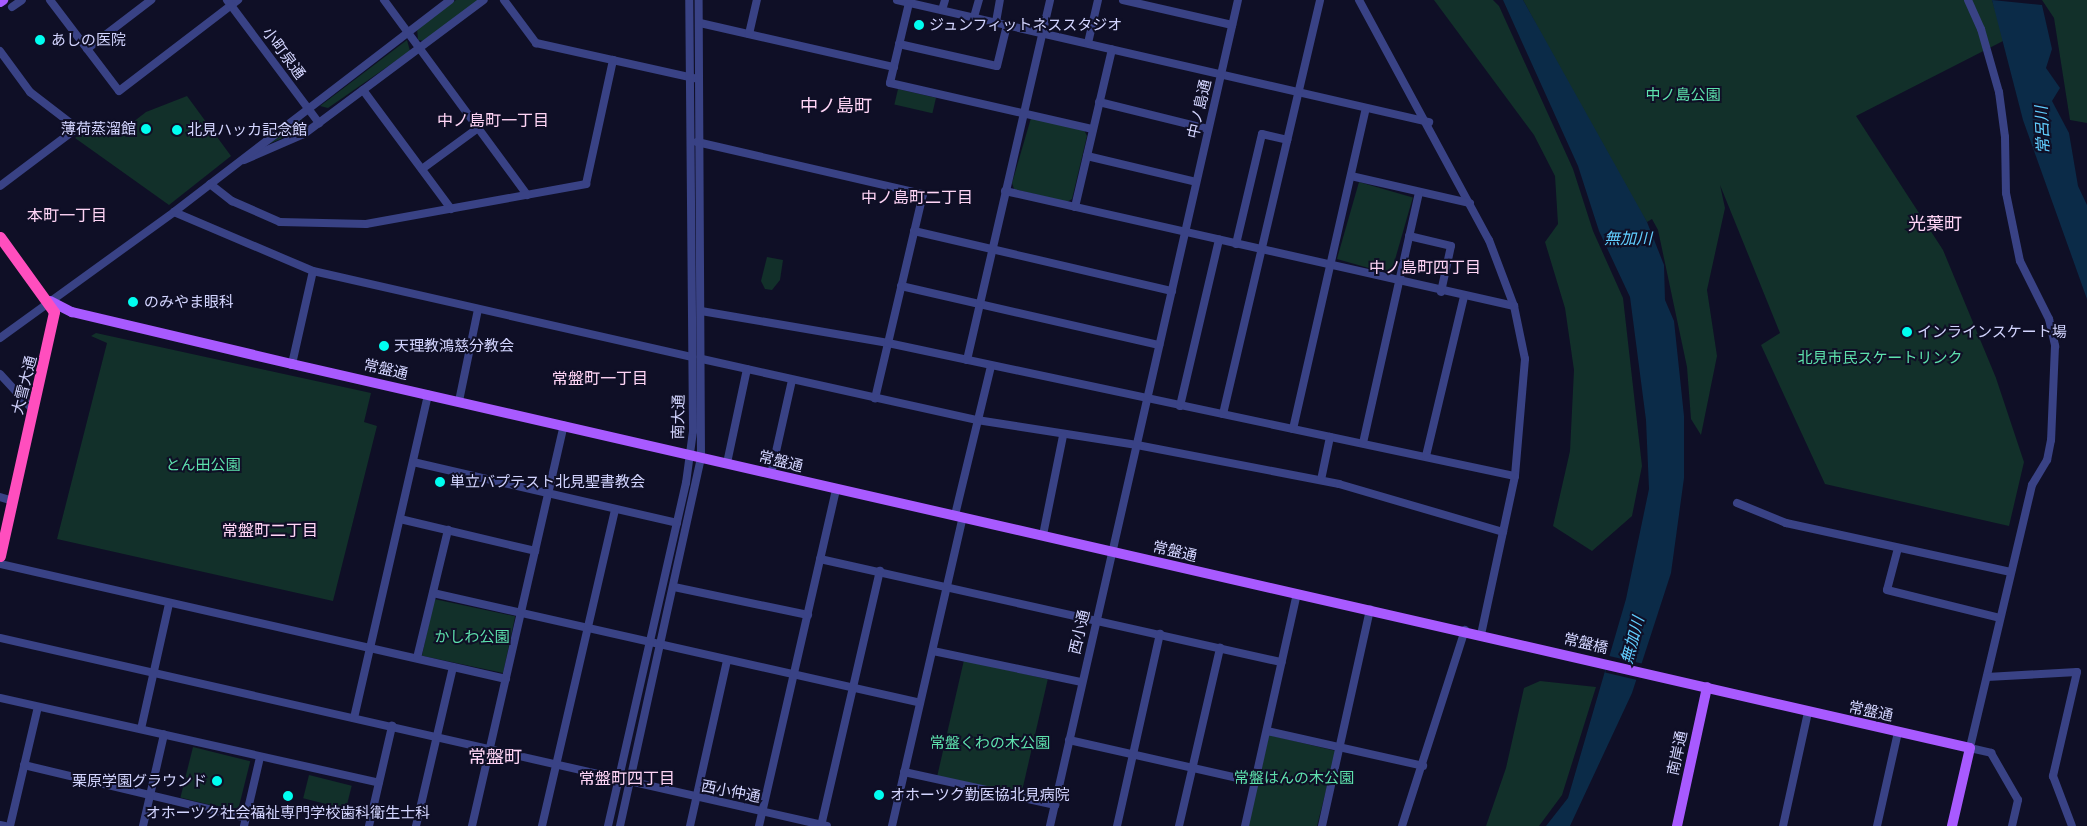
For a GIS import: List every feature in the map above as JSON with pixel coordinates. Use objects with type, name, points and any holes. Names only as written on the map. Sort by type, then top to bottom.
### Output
[{"type":"highway","name":"大雪大通","points":[[0,237],[50,301],[54,325],[0,556]]},
{"type":"main road","name":"常盤通","points":[[50,301],[72,312],[292,364],[690,454],[836,490],[1507,640]]},
{"type":"main road","name":"常盤橋","points":[[1507,640],[1688,682]]},
{"type":"main road","name":"常盤通","points":[[1688,682],[1808,712],[1970,748]]},
{"type":"main road","name":"南岸通","points":[[1677,826],[1707,687]]},
{"type":"main road","points":[[1952,826],[1970,748]]},
{"type":"street","points":[[12,8],[22,0]]},
{"type":"street","points":[[50,0],[119,91],[229,3],[238,0]]},
{"type":"street","points":[[87,49],[151,0]]},
{"type":"street","points":[[384,0],[527,195]]},
{"type":"street","points":[[0,338],[174,212],[306,107],[450,0]]},
{"type":"street","points":[[238,162],[275,150],[319,123],[484,0]]},
{"type":"street","points":[[504,0],[536,43],[700,80]]},
{"type":"street","name":"南大通","points":[[608,826],[650,644],[690,454],[692,357],[689,0]]},
{"type":"street","name":"南大通","points":[[620,826],[674,587],[701,457],[699,0]]},
{"type":"street","points":[[749,34],[757,0]]},
{"type":"street","name":"中ノ島通","points":[[897,0],[1220,75],[1137,445]]},
{"type":"street","points":[[942,10],[944,0]]},
{"type":"street","points":[[974,18],[979,0]]},
{"type":"street","points":[[996,22],[1000,0]]},
{"type":"street","points":[[967,360],[1050,0]]},
{"type":"street","points":[[1088,43],[1098,0]]},
{"type":"street","points":[[1122,0],[1232,25]]},
{"type":"street","points":[[1238,0],[1220,75],[1429,122]]},
{"type":"street","points":[[1223,414],[1320,0]]},
{"type":"street","points":[[1359,0],[1429,122],[1470,203],[1514,306],[1525,359],[1515,476],[1481,634]]},
{"type":"street","points":[[1968,0],[1981,30],[1998,92],[2005,137],[2006,194],[2020,261],[2055,340],[2051,440],[2047,460],[2032,485],[1970,748],[1990,753],[2018,800],[2012,826]]},
{"type":"street","name":"小町泉通","points":[[229,3],[319,123]]},
{"type":"street","points":[[909,3],[890,83],[1093,129]]},
{"type":"street","points":[[700,23],[894,67]]},
{"type":"street","points":[[899,44],[997,66],[1007,25]]},
{"type":"street","points":[[1075,207],[1112,49]]},
{"type":"street","points":[[0,51],[30,92],[77,128],[0,186]]},
{"type":"street","points":[[210,184],[232,202],[280,222],[366,224],[586,184],[613,60]]},
{"type":"street","points":[[364,90],[451,209]]},
{"type":"street","points":[[1099,102],[1208,129]]},
{"type":"street","points":[[1293,429],[1366,108]]},
{"type":"street","points":[[422,169],[478,128]]},
{"type":"street","points":[[1236,244],[1262,134],[1287,140]]},
{"type":"street","points":[[690,140],[923,194],[876,398]]},
{"type":"street","points":[[1087,156],[1196,182]]},
{"type":"street","points":[[1351,176],[1470,203]]},
{"type":"street","points":[[1005,191],[1398,283],[1514,306]]},
{"type":"street","points":[[1363,443],[1419,192]]},
{"type":"street","points":[[174,212],[313,271],[692,357]]},
{"type":"street","points":[[914,231],[1172,291]]},
{"type":"street","points":[[1409,236],[1451,246],[1441,292]]},
{"type":"street","points":[[1180,406],[1219,240]]},
{"type":"street","points":[[292,364],[313,271]]},
{"type":"street","points":[[901,286],[1159,345]]},
{"type":"street","points":[[1426,456],[1464,296]]},
{"type":"street","points":[[459,401],[478,309]]},
{"type":"street","points":[[701,311],[888,343],[1515,476]]},
{"type":"street","points":[[702,359],[977,420],[1063,436],[1137,445],[1321,480],[1503,532]]},
{"type":"street","points":[[892,826],[948,585],[977,420],[991,366]]},
{"type":"street","points":[[727,463],[747,369]]},
{"type":"street","points":[[0,374],[34,410]]},
{"type":"street","points":[[771,474],[792,380]]},
{"type":"street","points":[[354,718],[428,394]]},
{"type":"street","points":[[472,826],[564,425]]},
{"type":"street","points":[[1043,535],[1063,436]]},
{"type":"street","points":[[1321,480],[1330,436]]},
{"type":"street","name":"西小通","points":[[1050,826],[1137,445]]},
{"type":"street","points":[[413,462],[676,523]]},
{"type":"street","points":[[759,826],[836,490]]},
{"type":"street","points":[[0,497],[12,501]]},
{"type":"street","points":[[1737,503],[1786,523],[2011,572]]},
{"type":"street","points":[[542,826],[615,509]]},
{"type":"street","points":[[400,519],[535,551]]},
{"type":"street","points":[[417,658],[448,530]]},
{"type":"street","points":[[1898,548],[1887,590],[2000,618]]},
{"type":"street","points":[[820,559],[948,585],[1282,662]]},
{"type":"street","points":[[0,564],[368,650],[417,658],[506,679]]},
{"type":"street","points":[[823,826],[880,571]]},
{"type":"street","points":[[674,587],[808,616]]},
{"type":"street","points":[[433,593],[588,627],[650,644],[920,703]]},
{"type":"street","points":[[1245,826],[1297,594]]},
{"type":"street","points":[[141,728],[169,604]]},
{"type":"street","points":[[1322,826],[1370,609]]},
{"type":"street","points":[[1402,826],[1424,766],[1465,630]]},
{"type":"street","points":[[1117,826],[1160,634]]},
{"type":"street","name":"西小仲通","points":[[0,638],[556,763],[696,798],[762,811],[823,826]]},
{"type":"street","points":[[1179,826],[1220,648]]},
{"type":"street","points":[[933,651],[1082,682]]},
{"type":"street","points":[[690,826],[727,661]]},
{"type":"street","points":[[416,826],[453,666]]},
{"type":"street","points":[[1986,677],[2077,672],[2053,776],[2072,826]]},
{"type":"street","points":[[0,698],[141,728],[379,783]]},
{"type":"street","points":[[10,826],[38,707]]},
{"type":"street","points":[[1783,826],[1808,712]]},
{"type":"street","points":[[369,826],[392,726]]},
{"type":"street","points":[[1267,731],[1424,766]]},
{"type":"street","points":[[1877,826],[1898,732]]},
{"type":"street","points":[[143,826],[164,734]]},
{"type":"street","points":[[1069,740],[1255,782]]},
{"type":"street","points":[[244,826],[260,757]]},
{"type":"street","points":[[24,765],[246,818]]},
{"type":"street","points":[[904,772],[1055,805]]},
{"type":"street","points":[[0,825],[5,826]]},
{"type":"green space","points":[[456,0],[479,0],[424,41],[418,40],[417,28]]},
{"type":"green space","points":[[1434,0],[1493,0],[1499,6],[1573,169],[1593,231],[1623,298],[1642,466],[1632,516],[1592,551],[1553,526],[1570,451],[1574,370],[1565,308],[1545,242],[1558,224],[1555,176],[1534,135]]},
{"type":"green space","name":"北見市民スケートリンク","points":[[1523,0],[1992,0],[2005,40],[1856,116],[1943,250],[1996,378],[2024,462],[2009,526],[1825,484],[1761,345],[1780,333],[1720,185],[1725,208],[1707,290],[1717,356],[1701,435],[1691,419],[1687,367],[1658,230],[1652,219],[1647,222],[1624,188]]},
{"type":"green space","points":[[2042,0],[2087,0],[2087,123],[2070,120],[2054,18]]},
{"type":"green space","points":[[407,40],[410,51],[328,108],[320,106]]},
{"type":"green space","points":[[898,89],[936,98],[932,113],[894,105]]},
{"type":"green space","points":[[187,96],[231,156],[169,205],[75,138],[96,123],[119,133],[146,112]]},
{"type":"green space","points":[[1031,118],[1084,130],[1087,136],[1072,199],[1067,202],[1014,189],[1012,183]]},
{"type":"green space","points":[[301,119],[305,122],[300,131],[266,145]]},
{"type":"green space","points":[[1359,182],[1413,197],[1391,274],[1337,259]]},
{"type":"green space","points":[[767,257],[783,260],[780,280],[772,290],[765,289],[761,281]]},
{"type":"green space","name":"とん田公園","points":[[96,333],[371,393],[364,422],[377,426],[333,601],[57,539],[107,343],[91,336]]},
{"type":"green space","name":"かしわ公園","points":[[434,599],[515,616],[503,673],[422,656]]},
{"type":"green space","name":"常盤くわの木公園","points":[[964,660],[1048,679],[1021,796],[937,777]]},
{"type":"green space","points":[[1540,681],[1596,687],[1562,795],[1539,826],[1486,826],[1506,768],[1524,688]]},
{"type":"green space","name":"常盤はんの木公園","points":[[1269,735],[1336,751],[1317,826],[1248,826]]},
{"type":"green space","name":"栗原学園グラウンド","points":[[193,747],[250,761],[238,812],[180,797]]},
{"type":"green space","points":[[309,775],[352,786],[346,809],[303,798]]},
{"type":"water","name":"無加川","points":[[1503,0],[1523,0],[1647,222],[1664,265],[1665,300],[1674,321],[1684,416],[1684,478],[1671,573],[1632,693],[1570,826],[1546,826],[1568,798],[1626,599],[1649,489],[1646,420],[1630,297],[1599,231],[1578,166]]},
{"type":"water","name":"常呂川","points":[[1992,0],[2042,5],[2052,49],[2046,68],[2060,88],[2052,101],[2069,133],[2078,186],[2087,205],[2087,299],[2023,120]]},
{"type":"pier","points":[[1609,656],[1645,664],[1641,681],[1605,673]]},
{"type":"place","name":"ジュンフィットネススタジオ","points":[[919,25]]},
{"type":"place","name":"あしの医院","points":[[40,40]]},
{"type":"place","name":"薄荷蒸溜館","points":[[146,129]]},
{"type":"place","name":"北見ハッカ記念館","points":[[177,130]]},
{"type":"place","name":"のみやま眼科","points":[[133,302]]},
{"type":"place","name":"インラインスケート場","points":[[1907,332]]},
{"type":"place","name":"天理教鴻慈分教会","points":[[384,346]]},
{"type":"place","name":"単立バプテスト北見聖書教会","points":[[440,482]]},
{"type":"place","name":"栗原学園グラウンド","points":[[217,781]]},
{"type":"place","name":"オホーツク勤医協北見病院","points":[[879,795]]},
{"type":"place","name":"オホーツク社会福祉専門学校歯科衛生士科","points":[[288,796]]},
{"type":"district","name":"中ノ島町","points":[[836,106]]},
{"type":"district","name":"中ノ島町一丁目","points":[[493,120]]},
{"type":"district","name":"中ノ島町二丁目","points":[[917,197]]},
{"type":"district","name":"本町一丁目","points":[[67,215]]},
{"type":"district","name":"光葉町","points":[[1935,224]]},
{"type":"district","name":"中ノ島町四丁目","points":[[1425,267]]},
{"type":"district","name":"常盤町一丁目","points":[[600,378]]},
{"type":"district","name":"常盤町二丁目","points":[[270,530]]},
{"type":"district","name":"常盤町","points":[[495,757]]},
{"type":"district","name":"常盤町四丁目","points":[[627,778]]},
{"type":"park label","name":"中ノ島公園","points":[[1683,95]]}]
